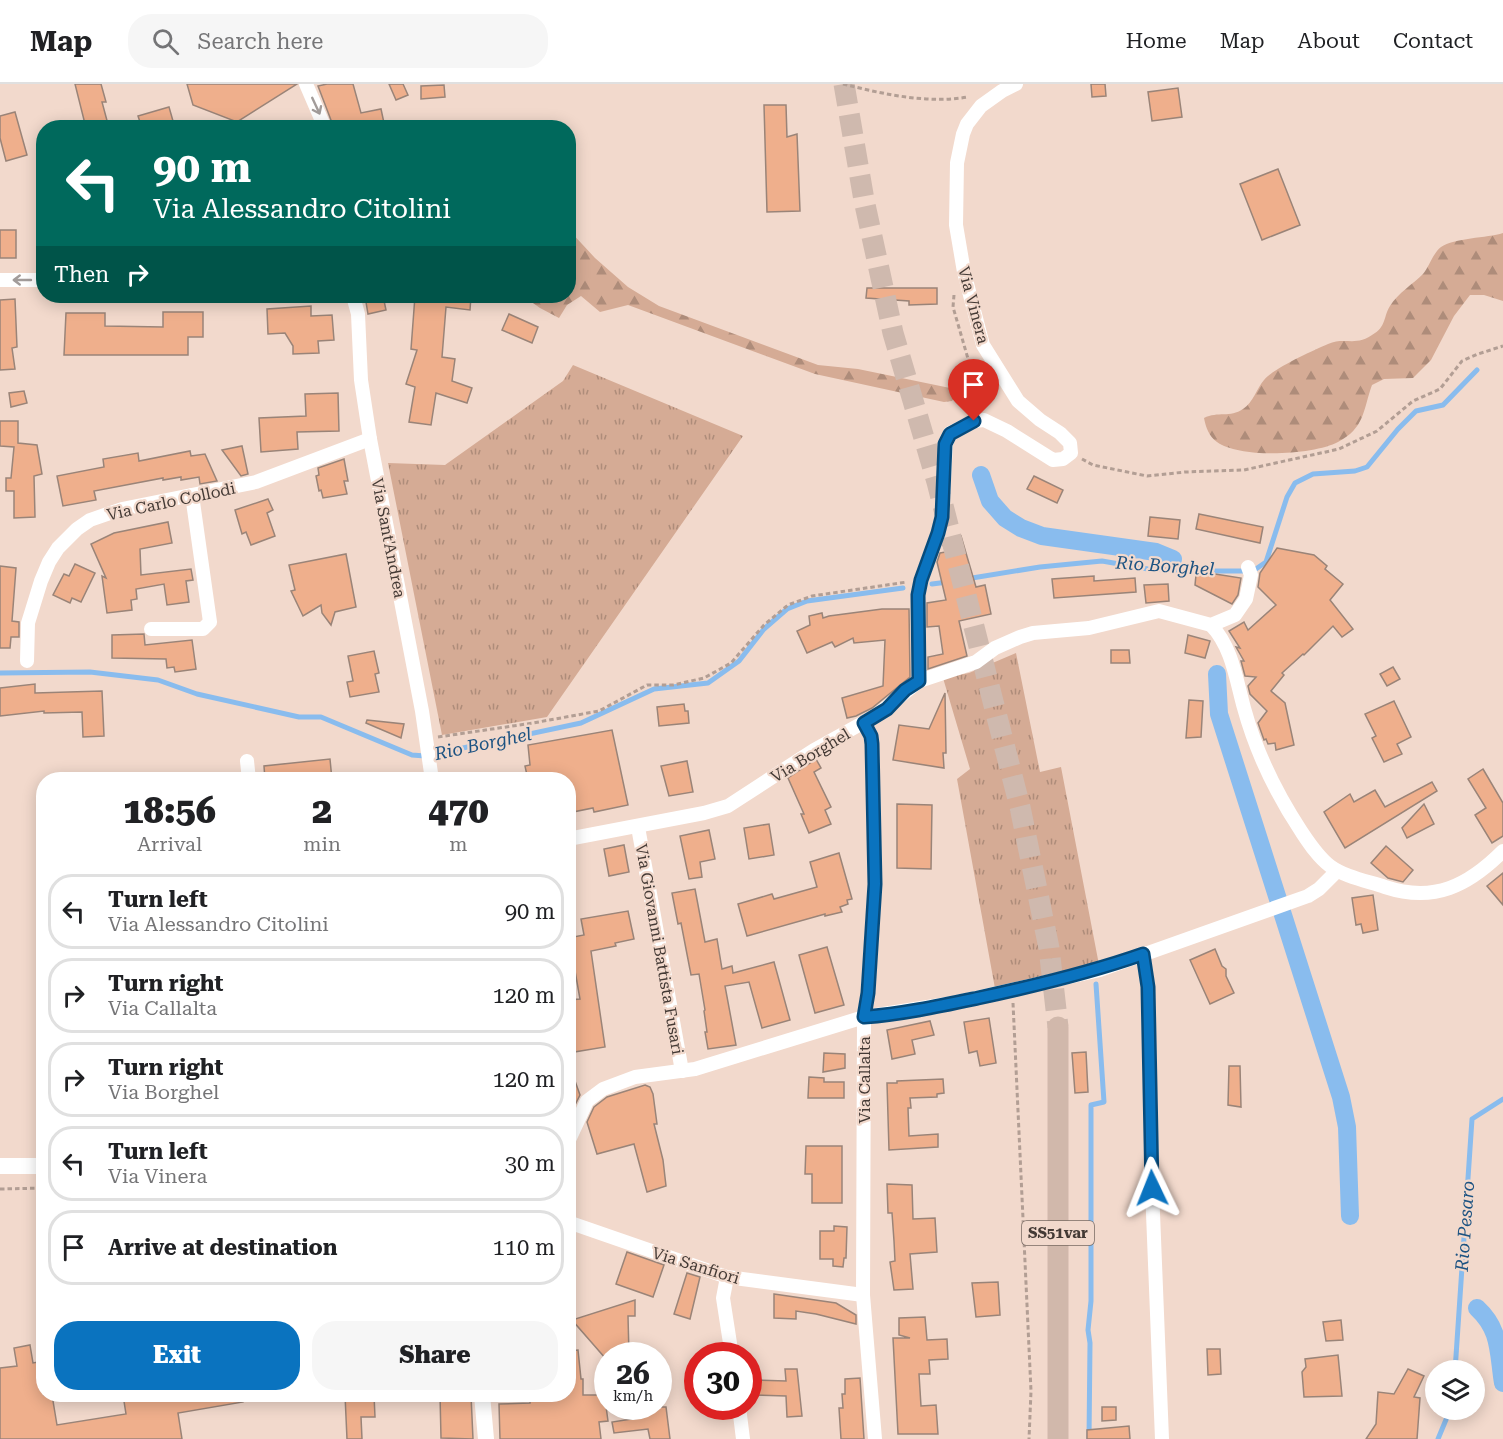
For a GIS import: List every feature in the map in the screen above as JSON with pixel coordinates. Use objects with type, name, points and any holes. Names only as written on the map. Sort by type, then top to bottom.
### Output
[{"type":"main road","name":"SS51var","points":[[1058,1027],[1058,1439]]},
{"type":"street","points":[[306,84],[321,120]]},
{"type":"street","name":"Via Vinera","points":[[1016,84],[988,100],[967,124],[957,163],[956,225],[964,272],[983,345],[1018,401],[1060,433],[1070,443],[1071,453]]},
{"type":"street","points":[[0,280],[36,280]]},
{"type":"street","name":"Via Sant'Andrea","points":[[356,303],[361,380],[370,439],[431,772]]},
{"type":"street","points":[[919,681],[918,595],[942,517],[945,444],[950,434],[974,421],[984,420],[1007,431],[1053,460],[1063,459],[1071,453]]},
{"type":"street","name":"Via Carlo Collodi","points":[[27,661],[28,623],[49,562],[67,537],[90,520],[107,513],[256,482],[370,439]]},
{"type":"street","points":[[151,629],[203,630],[210,622],[192,495]]},
{"type":"street","points":[[1250,571],[1246,599],[1235,615],[1211,625],[1221,635],[1233,664],[1251,733],[1274,785],[1291,816],[1327,864],[1337,871],[1401,892],[1425,894],[1467,881],[1503,851]]},
{"type":"street","name":"Via Borghel","points":[[576,838],[704,813],[728,806],[814,750],[887,709],[905,690],[919,681],[976,662],[995,648],[1032,633],[1089,628],[1159,611],[1211,625]]},
{"type":"street","name":"Via Callalta","points":[[864,723],[871,736],[872,744],[875,884],[868,993],[864,1017],[863,1296],[875,1439]]},
{"type":"street","points":[[248,761],[249,772]]},
{"type":"street","name":"Via Giovanni Battista Fusari","points":[[638,826],[682,1071]]},
{"type":"street","points":[[576,1123],[587,1101],[603,1089],[635,1077],[695,1069],[864,1017],[1012,991],[1100,970],[1296,901],[1319,889],[1337,871]]},
{"type":"street","points":[[1143,954],[1148,987],[1152,1188],[1162,1439]]},
{"type":"street","points":[[0,1166],[36,1166]]},
{"type":"street","name":"Via Sanfiori","points":[[576,1225],[727,1277],[863,1296]]},
{"type":"street","points":[[727,1277],[723,1298],[730,1342]]},
{"type":"street","points":[[483,1402],[486,1439]]},
{"type":"street","points":[[741,1420],[743,1439]]},
{"type":"path","points":[[843,84],[880,93],[947,100],[980,95],[988,100]]},
{"type":"path","points":[[1071,453],[1093,465],[1147,476],[1244,470],[1339,449],[1377,431],[1413,401],[1440,389],[1462,362],[1503,346]]},
{"type":"path","points":[[428,750],[533,723],[599,711],[647,685],[673,685],[704,678],[731,663],[764,625],[788,605],[798,600],[921,580]]},
{"type":"path","points":[[1012,991],[1031,1391],[1029,1439]]},
{"type":"path","points":[[0,1189],[36,1188]]},
{"type":"green space","points":[[1503,233],[1503,301],[1484,295],[1470,295],[1454,316],[1431,360],[1413,378],[1384,379],[1372,385],[1362,418],[1347,437],[1312,450],[1259,453],[1228,447],[1217,442],[1210,434],[1204,418],[1243,409],[1250,403],[1264,380],[1276,370],[1328,344],[1362,340],[1379,330],[1393,301],[1423,274],[1441,247],[1454,242]]},
{"type":"green space","points":[[576,238],[628,287],[659,306],[818,365],[858,369],[950,388],[956,395],[952,401],[944,402],[815,374],[628,305],[600,312],[581,296],[576,299]]},
{"type":"green space","points":[[533,303],[570,303],[559,318]]},
{"type":"green space","points":[[573,365],[743,436],[547,717],[442,735],[388,463],[445,465],[563,381]]},
{"type":"green space","points":[[1016,653],[1040,772],[1061,767],[1100,970],[996,994],[957,779],[970,769],[943,678],[969,673]]},
{"type":"building","points":[[75,84],[101,84],[106,102],[102,102],[107,120],[84,120]]},
{"type":"building","points":[[187,84],[297,84],[240,120],[232,120],[193,105]]},
{"type":"building","points":[[353,84],[361,113],[381,109],[383,120],[331,120],[318,86]]},
{"type":"building","points":[[389,84],[403,84],[408,95],[396,100]]},
{"type":"building","points":[[1091,84],[1105,84],[1106,96],[1092,97]]},
{"type":"building","points":[[444,85],[445,97],[421,99],[421,86]]},
{"type":"building","points":[[1178,88],[1182,117],[1152,121],[1148,92]]},
{"type":"building","points":[[764,105],[786,105],[787,137],[797,134],[800,211],[767,212]]},
{"type":"building","points":[[169,107],[173,120],[139,120],[138,116]]},
{"type":"building","points":[[15,112],[27,155],[6,161],[0,138],[0,116]]},
{"type":"building","points":[[1278,169],[1300,225],[1262,240],[1240,184]]},
{"type":"building","points":[[0,230],[16,230],[16,258],[0,258]]},
{"type":"building","points":[[867,288],[937,288],[937,304],[909,305],[909,301],[866,298]]},
{"type":"building","points":[[15,299],[17,347],[12,348],[15,369],[0,370],[0,300]]},
{"type":"building","points":[[366,303],[384,303],[386,310],[368,314]]},
{"type":"building","points":[[414,303],[470,303],[470,310],[446,307],[442,357],[455,359],[452,381],[472,388],[467,403],[436,393],[431,425],[409,422],[415,387],[406,384],[417,350],[411,349]]},
{"type":"building","points":[[311,306],[311,316],[332,315],[334,340],[318,341],[319,353],[293,354],[293,346],[285,333],[268,334],[267,309]]},
{"type":"building","points":[[163,312],[203,312],[203,337],[188,337],[188,355],[64,355],[66,313],[105,313],[105,326],[163,327]]},
{"type":"building","points":[[509,314],[538,327],[532,343],[502,330]]},
{"type":"building","points":[[24,391],[27,403],[11,407],[9,393]]},
{"type":"building","points":[[338,393],[339,431],[297,432],[298,449],[261,452],[259,418],[306,416],[305,394]]},
{"type":"building","points":[[0,421],[18,421],[18,443],[37,445],[42,474],[34,476],[35,517],[14,518],[14,491],[6,491],[6,478],[11,478],[14,447],[0,446]]},
{"type":"building","points":[[242,446],[248,474],[241,476],[222,450]]},
{"type":"building","points":[[190,451],[191,456],[205,454],[217,481],[200,484],[199,477],[181,480],[181,477],[163,480],[163,478],[94,491],[96,500],[63,506],[57,476],[104,467],[103,459],[138,453],[139,461]]},
{"type":"building","points":[[344,459],[348,481],[344,481],[347,494],[323,498],[316,476],[319,475],[318,468]]},
{"type":"building","points":[[1034,476],[1063,490],[1057,503],[1027,489]]},
{"type":"building","points":[[268,499],[273,510],[267,513],[275,536],[251,545],[246,532],[242,534],[235,510]]},
{"type":"building","points":[[1199,514],[1263,527],[1260,543],[1196,529]]},
{"type":"building","points":[[1150,517],[1180,520],[1178,539],[1148,536]]},
{"type":"building","points":[[168,522],[172,543],[140,549],[141,575],[191,569],[193,580],[186,581],[189,602],[167,605],[164,584],[136,589],[137,599],[131,600],[132,610],[107,613],[102,576],[106,578],[91,544],[114,533]]},
{"type":"building","points":[[961,536],[976,587],[985,585],[991,614],[959,621],[967,656],[928,669],[928,657],[943,654],[939,626],[927,627],[927,603],[946,600],[937,562],[940,553],[946,552],[943,545],[945,540]]},
{"type":"building","points":[[1277,548],[1314,555],[1327,566],[1325,569],[1343,584],[1330,600],[1353,629],[1342,637],[1333,626],[1282,673],[1284,675],[1271,691],[1285,703],[1294,745],[1276,750],[1275,743],[1268,744],[1266,739],[1264,740],[1258,723],[1267,711],[1250,694],[1248,686],[1256,677],[1245,676],[1241,661],[1244,661],[1236,647],[1240,648],[1229,631],[1244,622],[1248,630],[1276,605],[1258,587],[1260,573]]},
{"type":"building","points":[[346,554],[356,607],[335,612],[331,625],[322,613],[321,605],[303,616],[291,591],[295,590],[289,565]]},
{"type":"building","points":[[75,564],[95,573],[81,602],[72,598],[70,603],[53,595],[64,574],[69,576]]},
{"type":"building","points":[[0,566],[16,568],[12,621],[19,622],[19,637],[11,637],[10,648],[0,648]]},
{"type":"building","points":[[1215,574],[1241,578],[1238,595],[1232,604],[1195,585],[1196,575]]},
{"type":"building","points":[[1094,576],[1094,581],[1135,578],[1136,592],[1054,598],[1052,579]]},
{"type":"building","points":[[1168,584],[1169,601],[1146,603],[1144,585]]},
{"type":"building","points":[[882,609],[909,609],[910,677],[872,708],[847,718],[842,698],[883,686],[885,640],[854,643],[853,638],[835,647],[832,642],[807,653],[797,631],[810,625],[809,616],[822,613],[823,618]]},
{"type":"building","points":[[144,634],[145,645],[192,640],[196,669],[175,672],[174,667],[167,668],[166,659],[112,658],[112,635]]},
{"type":"building","points":[[1188,635],[1210,641],[1205,658],[1185,653]]},
{"type":"building","points":[[1111,650],[1129,650],[1130,663],[1111,663]]},
{"type":"building","points":[[374,651],[379,673],[375,674],[379,692],[350,697],[347,682],[353,681],[348,656]]},
{"type":"building","points":[[1393,667],[1400,679],[1387,686],[1380,674]]},
{"type":"building","points":[[35,684],[35,693],[102,691],[104,736],[83,737],[82,712],[44,713],[44,711],[0,716],[0,688]]},
{"type":"building","points":[[945,693],[944,768],[893,760],[899,725],[929,729]]},
{"type":"building","points":[[1189,700],[1203,701],[1201,737],[1186,738]]},
{"type":"building","points":[[1394,701],[1411,737],[1397,744],[1402,754],[1384,762],[1372,738],[1376,736],[1365,714]]},
{"type":"building","points":[[684,704],[685,711],[688,711],[689,723],[659,726],[657,707]]},
{"type":"building","points":[[367,720],[404,724],[401,738],[366,723]]},
{"type":"building","points":[[612,730],[628,805],[594,812],[593,808],[576,811],[576,772],[526,772],[525,766],[530,765],[528,745]]},
{"type":"building","points":[[330,759],[331,772],[264,772],[264,766]]},
{"type":"building","points":[[816,759],[821,768],[814,772],[831,807],[825,810],[831,824],[809,833],[801,814],[804,814],[788,778]]},
{"type":"building","points":[[687,761],[693,792],[669,796],[661,766]]},
{"type":"building","points":[[1483,769],[1503,803],[1503,836],[1492,843],[1475,815],[1486,808],[1468,779]]},
{"type":"building","points":[[1432,782],[1437,791],[1345,848],[1324,812],[1350,794],[1354,802],[1375,790],[1385,807]]},
{"type":"building","points":[[897,804],[932,805],[931,869],[897,868]]},
{"type":"building","points":[[1424,804],[1434,824],[1407,838],[1402,828]]},
{"type":"building","points":[[769,824],[774,855],[749,859],[744,828]]},
{"type":"building","points":[[709,830],[715,859],[700,862],[702,877],[689,879],[680,836]]},
{"type":"building","points":[[624,845],[629,872],[609,876],[604,849]]},
{"type":"building","points":[[1386,846],[1413,870],[1403,882],[1388,878],[1371,863]]},
{"type":"building","points":[[839,853],[852,899],[847,900],[848,904],[840,907],[842,912],[825,916],[825,914],[747,936],[738,904],[772,894],[774,899],[817,887],[810,862]]},
{"type":"building","points":[[1503,873],[1503,905],[1487,886]]},
{"type":"building","points":[[695,889],[705,942],[717,939],[722,969],[732,966],[733,973],[774,962],[790,1020],[762,1028],[749,982],[725,986],[736,1045],[708,1049],[699,974],[691,975],[681,923],[678,924],[672,893]]},
{"type":"building","points":[[1373,895],[1378,930],[1363,933],[1361,924],[1356,925],[1352,898]]},
{"type":"building","points":[[628,911],[634,939],[615,943],[616,946],[591,951],[605,1047],[576,1052],[576,999],[580,999],[576,976],[576,936],[584,935],[581,919]]},
{"type":"building","points":[[827,947],[844,1005],[815,1013],[799,955]]},
{"type":"building","points":[[1215,949],[1222,966],[1226,969],[1226,976],[1234,993],[1210,1004],[1190,960]]},
{"type":"building","points":[[989,1018],[996,1063],[980,1066],[977,1051],[969,1053],[964,1022]]},
{"type":"building","points":[[930,1021],[934,1035],[912,1040],[915,1054],[892,1059],[887,1030]]},
{"type":"building","points":[[1086,1052],[1088,1092],[1075,1093],[1072,1053]]},
{"type":"building","points":[[824,1053],[845,1054],[845,1068],[823,1072]]},
{"type":"building","points":[[1229,1066],[1240,1066],[1241,1107],[1228,1105]]},
{"type":"building","points":[[809,1077],[824,1078],[824,1082],[844,1082],[844,1098],[808,1098]]},
{"type":"building","points":[[943,1079],[944,1093],[937,1094],[937,1097],[910,1098],[911,1108],[908,1108],[909,1136],[938,1134],[938,1147],[889,1150],[887,1083]]},
{"type":"building","points":[[576,1084],[580,1095],[576,1103]]},
{"type":"building","points":[[645,1085],[650,1087],[653,1094],[657,1124],[654,1124],[663,1160],[666,1186],[647,1192],[634,1144],[597,1154],[587,1122],[594,1107],[607,1097]]},
{"type":"building","points":[[806,1146],[842,1146],[842,1203],[812,1203],[812,1174],[805,1174]]},
{"type":"building","points":[[887,1184],[912,1185],[913,1219],[935,1218],[937,1252],[910,1254],[913,1289],[894,1290],[890,1262],[895,1261],[894,1241],[892,1213],[888,1213]]},
{"type":"building","points":[[834,1226],[847,1227],[846,1258],[844,1258],[843,1267],[833,1266],[833,1259],[820,1259],[820,1231],[834,1231]]},
{"type":"building","points":[[627,1252],[664,1265],[653,1297],[616,1284]]},
{"type":"building","points":[[687,1273],[700,1277],[690,1319],[674,1314]]},
{"type":"building","points":[[998,1282],[1000,1315],[976,1317],[972,1283]]},
{"type":"building","points":[[774,1294],[836,1303],[856,1315],[856,1324],[796,1311],[796,1319],[774,1318]]},
{"type":"building","points":[[635,1300],[635,1316],[628,1316],[629,1342],[594,1342],[594,1345],[576,1325],[576,1319]]},
{"type":"building","points":[[925,1317],[927,1340],[947,1339],[948,1359],[929,1360],[930,1374],[919,1374],[921,1406],[936,1405],[938,1434],[898,1434],[893,1338],[910,1338],[899,1335],[899,1318]]},
{"type":"building","points":[[1341,1320],[1343,1340],[1326,1341],[1323,1322]]},
{"type":"building","points":[[30,1345],[33,1363],[36,1362],[36,1402],[53,1402],[57,1425],[126,1414],[124,1402],[243,1402],[178,1413],[182,1439],[0,1439],[0,1368],[17,1366],[14,1348]]},
{"type":"building","points":[[1207,1349],[1220,1349],[1221,1374],[1208,1375]]},
{"type":"building","points":[[576,1350],[578,1350],[583,1395],[594,1395],[594,1420],[608,1420],[599,1422],[601,1439],[500,1439],[499,1404],[576,1402]]},
{"type":"building","points":[[1338,1355],[1342,1396],[1304,1397],[1302,1372],[1306,1367],[1305,1359]]},
{"type":"building","points":[[785,1369],[797,1369],[802,1416],[787,1417],[786,1396],[762,1395],[762,1380],[786,1381]]},
{"type":"building","points":[[1408,1369],[1424,1376],[1414,1397],[1420,1398],[1417,1439],[1366,1439],[1376,1424],[1378,1392],[1394,1394]]},
{"type":"building","points":[[860,1378],[864,1439],[841,1439],[839,1408],[843,1408],[842,1394],[845,1394],[845,1379]]},
{"type":"building","points":[[345,1402],[374,1402],[375,1417],[361,1417],[362,1439],[347,1439]]},
{"type":"building","points":[[440,1402],[471,1402],[473,1439],[441,1438]]},
{"type":"building","points":[[1102,1407],[1116,1407],[1116,1420],[1102,1421]]},
{"type":"building","points":[[668,1420],[670,1439],[650,1439],[648,1429],[614,1433],[612,1422]]},
{"type":"building","points":[[1129,1426],[1130,1439],[1087,1439],[1087,1430]]},
{"type":"waterway","name":"Rio Borghel","points":[[966,579],[1040,567],[1102,561],[1148,569],[1253,571],[1266,562],[1287,497],[1295,483],[1313,474],[1355,471],[1367,467],[1416,411],[1443,405],[1477,370]]},
{"type":"waterway","points":[[981,475],[990,501],[1005,518],[1021,528],[1042,536],[1156,552],[1173,559]]},
{"type":"waterway","name":"Rio Borghel","points":[[932,584],[948,582]]},
{"type":"waterway","name":"Rio Borghel","points":[[0,673],[90,672],[158,680],[197,694],[299,717],[321,717],[412,755],[425,756],[581,723],[654,689],[708,683],[739,661],[764,629],[787,609],[807,601],[903,588]]},
{"type":"waterway","points":[[1217,674],[1219,714],[1341,1097],[1347,1127],[1350,1216]]},
{"type":"waterway","points":[[1089,1439],[1091,1105],[1104,1102],[1096,984]]},
{"type":"waterway","name":"Rio Pesaro","points":[[1456,1360],[1472,1119],[1503,1099]]},
{"type":"waterway","points":[[1477,1308],[1485,1316],[1494,1333],[1503,1383]]},
{"type":"waterway","name":"Rio Pesaro","points":[[1438,1439],[1446,1420]]},
{"type":"tunnel","points":[[844,84],[864,200],[893,333],[937,482],[1020,807],[1049,948],[1058,1027]]},
{"type":"route","points":[[974,421],[950,434],[945,444],[942,517],[918,595],[919,681],[905,690],[887,709],[864,723],[868,728],[872,744],[875,884],[868,993],[864,1017],[886,1015],[1012,991],[1100,970],[1143,954],[1148,987],[1152,1188]]}]
